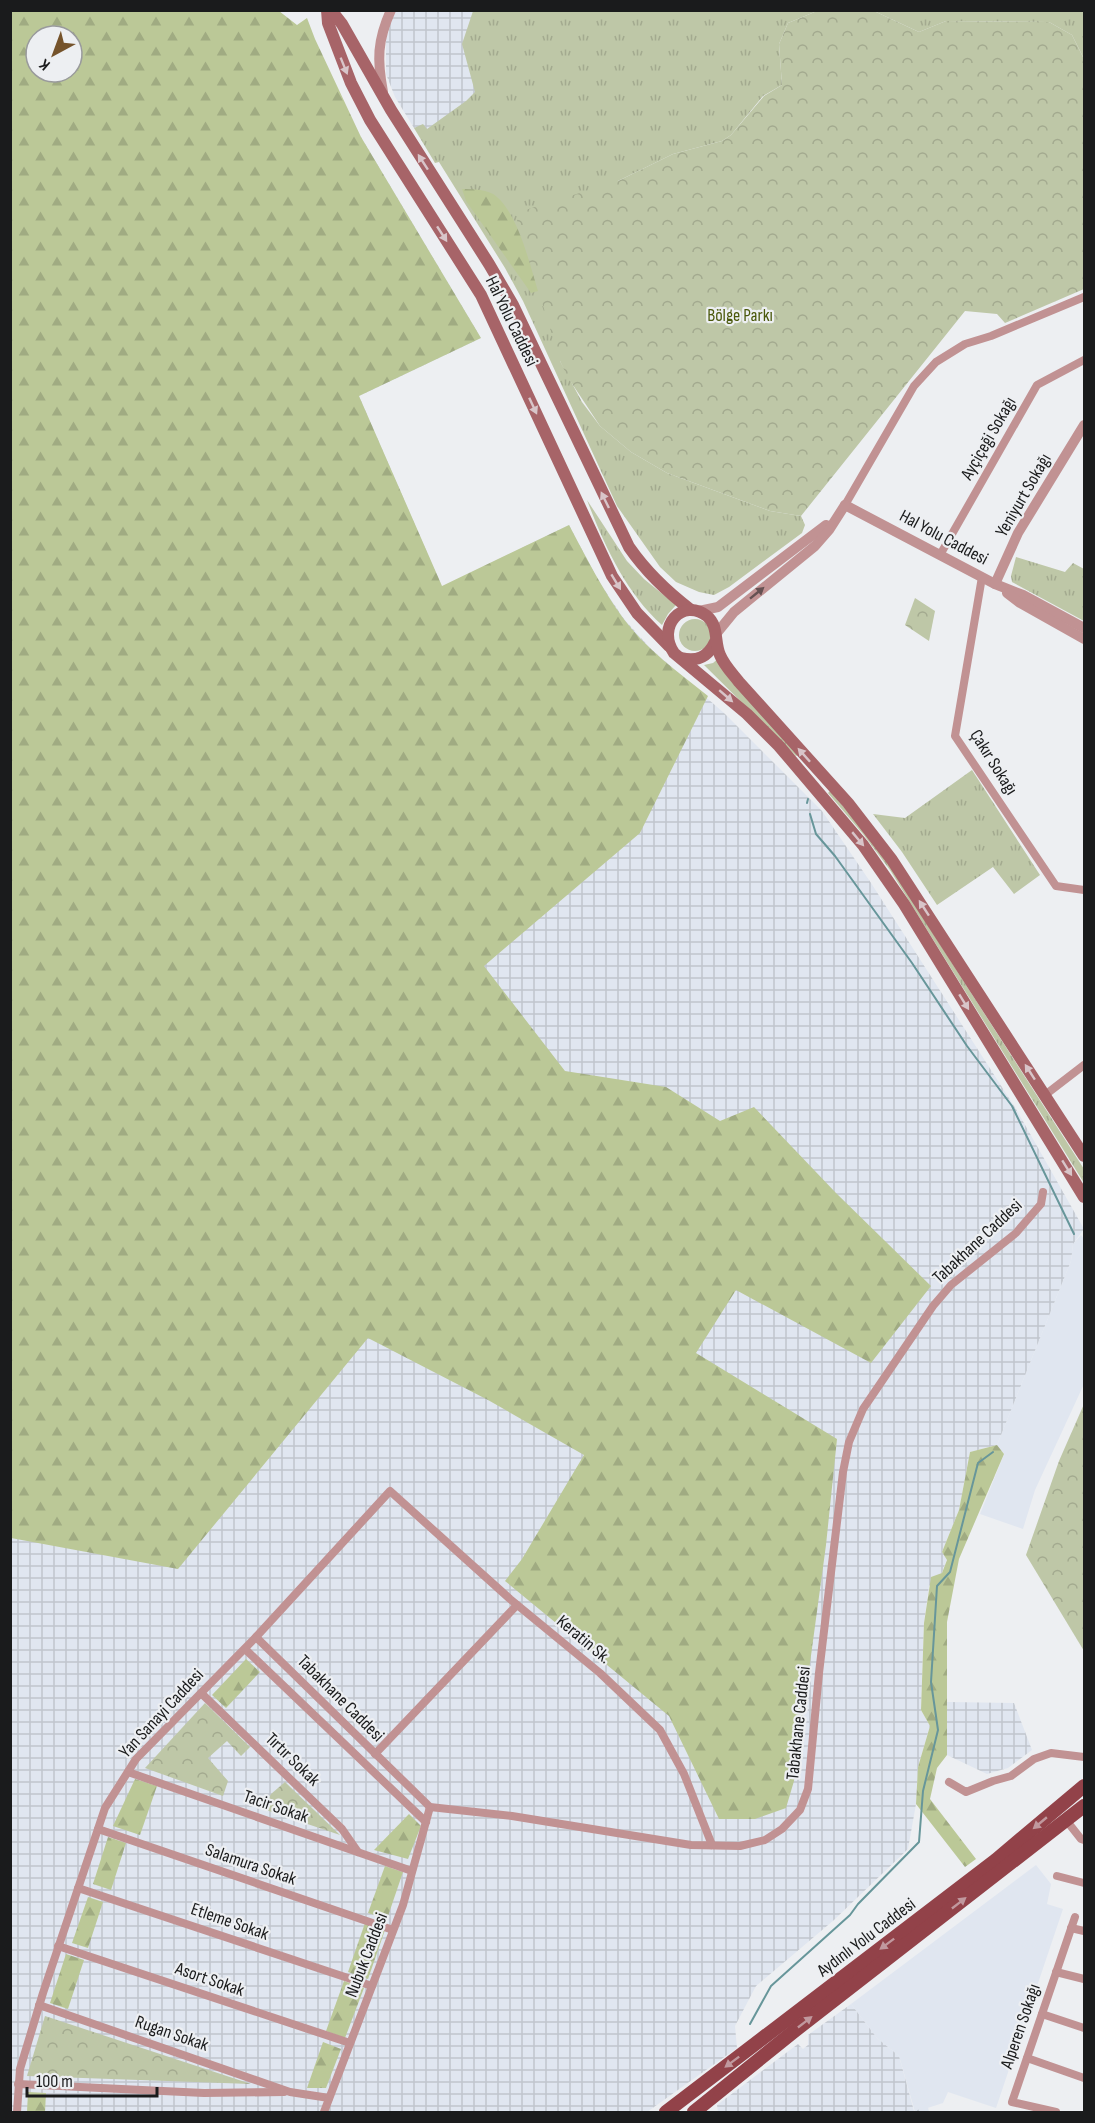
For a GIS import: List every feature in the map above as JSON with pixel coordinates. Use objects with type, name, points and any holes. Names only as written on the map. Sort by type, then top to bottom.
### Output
[{"type":"main road","name":"Hal Yolu Caddesi","points":[[329,10],[342,24],[384,98],[513,305],[629,547],[650,576],[695,611]]},
{"type":"main road","name":"Hal Yolu Caddesi","points":[[329,10],[328,24],[351,83],[369,120],[482,294],[612,576],[637,613],[669,646]]},
{"type":"main road","points":[[1084,1156],[892,860],[848,803],[739,682],[721,657],[711,620],[695,611],[683,612],[670,622],[667,630],[669,646],[747,714],[779,746],[864,845],[920,929],[1084,1197]]},
{"type":"main road","points":[[681,658],[698,659],[706,656],[716,638]]},
{"type":"main road","name":"Aydınlı Yolu Caddesi","points":[[666,2112],[996,1860],[1084,1786]]},
{"type":"main road","name":"Aydınlı Yolu Caddesi","points":[[695,2112],[793,2032],[1084,1806]]},
{"type":"street","points":[[384,98],[378,54],[380,36],[391,10]]},
{"type":"street","points":[[716,638],[734,612],[815,546],[829,530],[914,386],[936,362],[965,344],[991,336],[1084,297]]},
{"type":"street","name":"Ayçiçeği Sokağı","points":[[940,555],[1037,385],[1084,360]]},
{"type":"street","name":"Yeniyurt Sokağı","points":[[995,584],[1017,533],[1084,425]]},
{"type":"street","points":[[695,611],[718,608],[809,540],[845,505]]},
{"type":"street","name":"Hal Yolu Caddesi","points":[[845,505],[1084,628]]},
{"type":"street","name":"Çakır Sokağı","points":[[982,577],[955,736],[1056,886],[1084,890]]},
{"type":"street","name":"Hal Yolu Caddesi","points":[[995,584],[1020,603],[1084,639]]},
{"type":"street","points":[[1046,1095],[1084,1065]]},
{"type":"street","name":"Tabakhane Caddesi","points":[[256,1637],[430,1807],[513,1816],[691,1845],[740,1846],[765,1840],[782,1829],[800,1810],[808,1789],[843,1472],[849,1442],[863,1409],[933,1306],[951,1285],[1016,1233],[1041,1204],[1044,1192]]},
{"type":"street","name":"Keratin Sk.","points":[[390,1491],[517,1605],[600,1673],[660,1730],[684,1774],[712,1845]]},
{"type":"street","name":"Yan Sanayi Caddesi","points":[[17,2112],[18,2076],[58,1946],[105,1808],[136,1759],[245,1649],[390,1491]]},
{"type":"street","points":[[375,1754],[517,1605]]},
{"type":"street","points":[[245,1649],[426,1822]]},
{"type":"street","name":"Tırtır Sokak","points":[[201,1693],[342,1829],[358,1852]]},
{"type":"street","points":[[949,1782],[966,1792],[1011,1776],[1034,1759],[1051,1753],[1084,1757]]},
{"type":"street","name":"Tacir Sokak","points":[[128,1772],[412,1871]]},
{"type":"street","name":"Nubuk Caddesi","points":[[324,2112],[393,1930],[430,1807]]},
{"type":"street","points":[[1066,1820],[1084,1840]]},
{"type":"street","name":"Salamura Sokak","points":[[98,1829],[393,1930]]},
{"type":"street","points":[[1057,1876],[1084,1883]]},
{"type":"street","name":"Etleme Sokak","points":[[78,1888],[372,1986]]},
{"type":"street","name":"Alperen Sokağı","points":[[1056,2112],[1012,2102],[1075,1917]]},
{"type":"street","points":[[1071,1928],[1084,1932]]},
{"type":"street","name":"Asort Sokak","points":[[58,1946],[350,2043]]},
{"type":"street","points":[[1056,1972],[1084,1979]]},
{"type":"street","name":"Rugan Sokak","points":[[39,2005],[290,2092],[329,2098]]},
{"type":"street","points":[[1042,2014],[1084,2028]]},
{"type":"street","points":[[1027,2058],[1084,2078]]},
{"type":"street","points":[[18,2084],[204,2093],[290,2092]]},
{"type":"shaded area","points":[[11,11],[47,24],[24,24],[24,84],[84,84],[84,37],[361,137],[481,338],[359,396],[442,587],[569,525],[598,580],[624,619],[651,649],[724,713],[822,811],[1016,1109],[1084,1229],[1073,1244],[1071,1261],[997,1445],[970,1452],[959,1510],[942,1552],[947,1559],[942,1573],[929,1586],[924,1623],[921,1710],[930,1726],[918,1767],[916,1804],[908,1849],[834,1920],[756,1986],[735,2026],[737,2048],[647,2112],[11,2112]]},
{"type":"shaded area","points":[[396,11],[476,11],[477,93],[438,137],[414,128],[395,97],[386,74],[386,40],[392,17]]},
{"type":"shaded area","points":[[1081,1235],[1084,1239],[1084,1384],[1035,1490],[1023,1529],[980,1514],[1004,1454],[997,1445],[1071,1261],[1073,1244]]},
{"type":"shaded area","points":[[947,1702],[1014,1703],[1032,1750],[1008,1768],[987,1774],[947,1755]]},
{"type":"shaded area","points":[[1036,1865],[1051,1884],[1047,1904],[1063,1909],[996,2108],[948,2092],[943,2103],[915,2112],[899,2056],[877,2038],[851,2004]]},
{"type":"shaded area","points":[[851,2004],[877,2038],[899,2056],[914,2111],[928,2107],[929,2112],[718,2112],[717,2105],[798,2044],[803,2049],[808,2045],[808,2035]]},
{"type":"green space","points":[[10,11],[279,11],[297,25],[307,18],[361,137],[481,338],[359,396],[442,586],[569,525],[594,573],[623,618],[663,660],[708,696],[640,833],[484,966],[565,1071],[666,1087],[720,1121],[754,1107],[836,1193],[931,1286],[871,1363],[736,1290],[696,1353],[837,1439],[826,1545],[794,1781],[786,1808],[755,1819],[719,1819],[669,1716],[505,1581],[522,1559],[584,1455],[488,1400],[368,1338],[178,1569],[11,1538]]},
{"type":"green space","points":[[473,11],[817,11],[788,23],[779,44],[782,85],[763,96],[731,135],[722,141],[673,154],[618,181],[560,361],[582,402],[600,426],[631,452],[667,473],[770,511],[801,516],[805,525],[802,533],[729,587],[714,595],[699,592],[676,582],[660,567],[617,506],[523,301],[439,162],[435,163],[414,128],[423,124],[427,129],[475,92],[462,44]]},
{"type":"green space","name":"Bölge Parkı","points":[[817,11],[874,11],[919,32],[946,21],[1049,22],[1072,35],[1084,59],[1084,289],[1005,323],[997,314],[965,311],[801,516],[770,511],[667,473],[631,452],[600,426],[567,376],[560,361],[517,221],[519,212],[618,181],[673,154],[722,141],[731,135],[764,96],[782,85],[779,44],[788,23]]},
{"type":"green space","points":[[874,11],[1084,11],[1084,59],[1072,35],[1049,22],[946,21],[919,32]]},
{"type":"green space","points":[[462,189],[490,192],[504,205],[517,228],[538,291],[531,293],[466,201]]},
{"type":"green space","points":[[587,500],[627,561],[644,579],[676,605],[662,625],[637,598],[617,567]]},
{"type":"green space","points":[[1016,557],[1065,572],[1073,563],[1084,569],[1084,621],[1012,582],[1011,576]]},
{"type":"green space","points":[[915,598],[935,611],[929,641],[905,625]]},
{"type":"green space","points":[[695,619],[706,624],[711,635],[706,646],[695,651],[684,646],[679,635],[684,624]]},
{"type":"green space","points":[[720,657],[798,755],[796,756],[704,665],[713,663]]},
{"type":"green space","points":[[972,770],[1040,875],[1014,894],[993,867],[937,905],[902,852],[873,814],[905,818]]},
{"type":"green space","points":[[830,791],[865,832],[891,868],[1084,1169],[1084,1183],[890,870],[828,793]]},
{"type":"green space","points":[[1084,1404],[1084,1651],[1026,1555],[1059,1461]]},
{"type":"green space","points":[[997,1445],[1004,1454],[959,1559],[947,1622],[947,1755],[937,1768],[930,1799],[976,1859],[965,1867],[916,1804],[918,1767],[930,1726],[921,1710],[924,1623],[931,1577],[942,1573],[947,1560],[942,1552],[959,1510],[970,1452]]},
{"type":"green space","points":[[246,1659],[260,1672],[226,1708],[212,1695]]},
{"type":"green space","points":[[205,1703],[250,1747],[241,1756],[227,1741],[208,1758],[228,1781],[223,1796],[145,1768]]},
{"type":"green space","points":[[135,1779],[157,1786],[140,1835],[113,1826]]},
{"type":"green space","points":[[285,1782],[340,1835],[263,1809],[271,1794]]},
{"type":"green space","points":[[409,1814],[421,1826],[408,1859],[374,1850]]},
{"type":"green space","points":[[108,1837],[126,1843],[111,1890],[93,1884]]},
{"type":"green space","points":[[385,1866],[403,1872],[387,1919],[368,1913]]},
{"type":"green space","points":[[88,1897],[103,1902],[88,1948],[72,1943]]},
{"type":"green space","points":[[365,1923],[385,1930],[368,1979],[348,1972]]},
{"type":"green space","points":[[66,1954],[84,1960],[68,2009],[50,2003]]},
{"type":"green space","points":[[344,1981],[364,1988],[345,2038],[326,2031]]},
{"type":"green space","points":[[45,2016],[251,2084],[27,2076]]},
{"type":"green space","points":[[323,2042],[341,2049],[326,2088],[307,2088]]},
{"type":"green space","points":[[28,2092],[46,2093],[45,2112],[27,2112]]},
{"type":"waterway","points":[[807,803],[808,799]]},
{"type":"waterway","points":[[810,814],[816,834],[835,856],[912,963],[967,1046],[1012,1106],[1074,1234]]},
{"type":"waterway","points":[[750,2024],[771,1986],[850,1915],[919,1842],[923,1791],[938,1730],[931,1682],[937,1586],[950,1572],[978,1463],[993,1452]]}]
